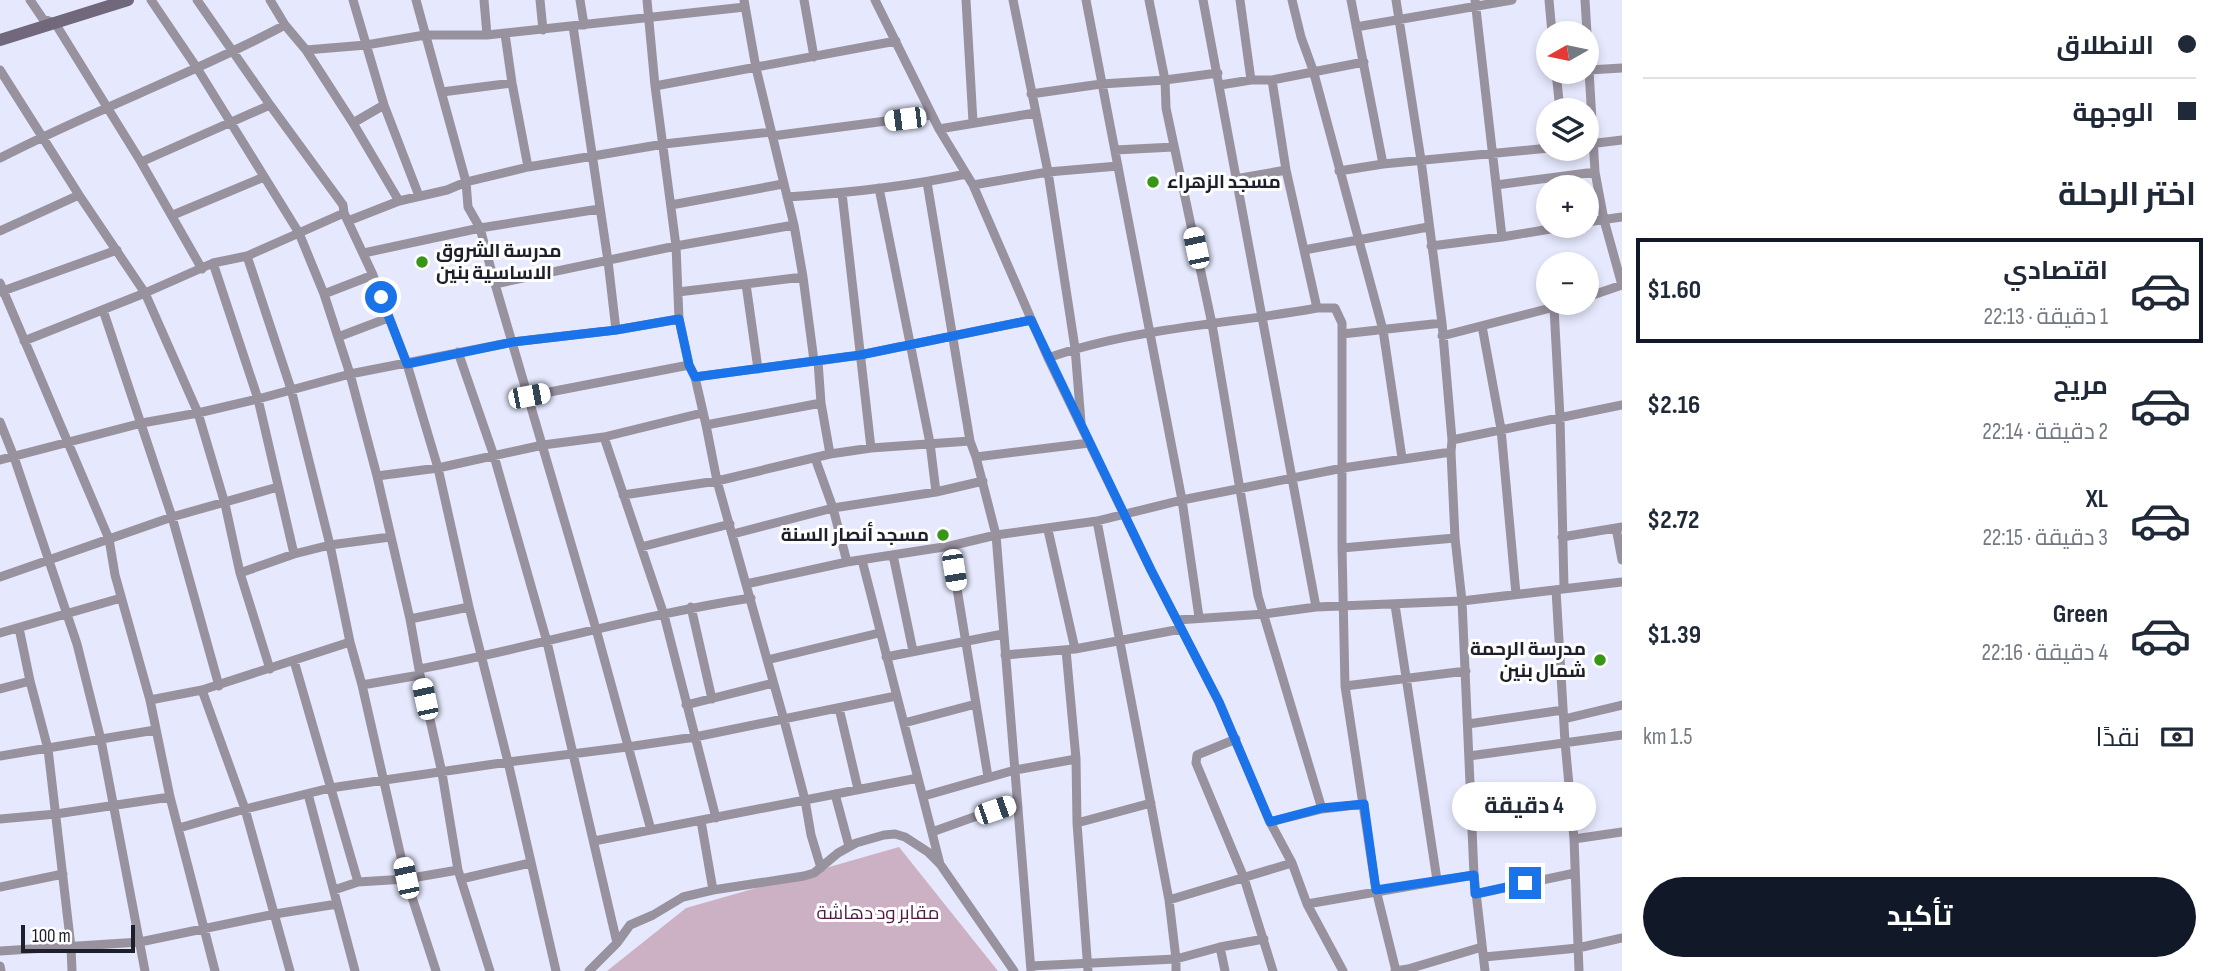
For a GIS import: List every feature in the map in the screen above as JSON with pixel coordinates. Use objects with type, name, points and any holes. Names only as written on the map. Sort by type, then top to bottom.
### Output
[{"type":"street","points":[[0,40],[104,0]]},
{"type":"street","points":[[0,33],[128,0]]},
{"type":"street","points":[[151,0],[232,123],[299,233],[324,294],[350,374],[377,476],[442,773],[459,875],[490,971]]},
{"type":"street","points":[[197,0],[343,205],[407,364],[438,468],[556,971]]},
{"type":"street","points":[[270,0],[353,123],[399,201]]},
{"type":"street","points":[[353,0],[384,105],[419,196]]},
{"type":"street","points":[[416,0],[466,182],[468,207],[480,228],[596,629],[650,830]]},
{"type":"street","points":[[484,0],[487,35]]},
{"type":"street","points":[[540,0],[543,30]]},
{"type":"street","points":[[580,0],[584,25]]},
{"type":"street","points":[[647,0],[655,86],[676,246],[679,319],[689,365],[695,377],[717,481],[784,720],[821,868]]},
{"type":"street","points":[[804,0],[814,57]]},
{"type":"street","points":[[875,0],[939,129],[973,185],[1048,358],[1236,739],[1270,822],[1292,863],[1307,904],[1343,971]]},
{"type":"street","points":[[967,0],[973,122]]},
{"type":"street","points":[[1013,0],[1048,172],[1076,348],[1081,427]]},
{"type":"street","points":[[1086,0],[1182,500],[1199,617]]},
{"type":"street","points":[[1149,0],[1165,80],[1166,108],[1212,324],[1258,596],[1322,808]]},
{"type":"street","points":[[1203,0],[1316,607]]},
{"type":"street","points":[[1240,0],[1251,80]]},
{"type":"street","points":[[1292,0],[1383,330],[1402,458]]},
{"type":"street","points":[[1351,0],[1384,164]]},
{"type":"street","points":[[1396,0],[1421,160],[1452,440],[1455,538],[1466,671],[1475,894],[1485,971]]},
{"type":"street","points":[[1356,27],[1475,3],[1511,0]]},
{"type":"street","points":[[1549,0],[1551,21]]},
{"type":"street","points":[[1585,0],[1586,21]]},
{"type":"street","points":[[31,1],[49,21],[109,108],[202,269]]},
{"type":"street","points":[[1475,3],[1502,237]]},
{"type":"street","points":[[306,50],[366,45],[425,35],[505,34],[649,19],[744,4],[756,68],[794,225],[830,454]]},
{"type":"street","points":[[0,158],[43,136],[233,52],[285,25]]},
{"type":"street","points":[[573,26],[616,330]]},
{"type":"street","points":[[505,34],[528,167]]},
{"type":"street","points":[[655,86],[896,41]]},
{"type":"street","points":[[1220,85],[1272,80],[1364,62]]},
{"type":"street","points":[[1600,69],[1622,68]]},
{"type":"street","points":[[0,70],[145,293],[198,413],[225,504],[240,573],[270,669]]},
{"type":"street","points":[[1031,94],[1101,84],[1218,73]]},
{"type":"street","points":[[1272,80],[1286,170],[1317,308]]},
{"type":"street","points":[[442,93],[512,83]]},
{"type":"street","points":[[141,162],[270,105]]},
{"type":"street","points":[[353,123],[384,105]]},
{"type":"street","points":[[939,129],[1035,113]]},
{"type":"street","points":[[24,341],[213,263],[247,256],[299,233],[346,217],[447,190],[466,182],[528,167],[664,144],[932,115]]},
{"type":"street","points":[[1599,143],[1622,140]]},
{"type":"street","points":[[1115,150],[1174,147]]},
{"type":"street","points":[[1339,171],[1536,150]]},
{"type":"street","points":[[1593,161],[1604,220],[1622,285],[1599,293]]},
{"type":"street","points":[[973,185],[1048,172],[1118,166]]},
{"type":"street","points":[[1235,179],[1286,170]]},
{"type":"street","points":[[1496,185],[1595,172]]},
{"type":"street","points":[[787,197],[842,193],[927,182],[965,174]]},
{"type":"street","points":[[173,215],[264,177]]},
{"type":"street","points":[[927,182],[970,441],[996,535],[1031,969],[1176,959],[1264,939]]},
{"type":"street","points":[[671,205],[783,184]]},
{"type":"street","points":[[879,188],[930,443],[936,492]]},
{"type":"street","points":[[842,193],[871,448]]},
{"type":"street","points":[[0,231],[79,195]]},
{"type":"street","points":[[364,253],[480,228],[600,209]]},
{"type":"street","points":[[1599,221],[1622,217]]},
{"type":"street","points":[[495,284],[676,246],[794,225]]},
{"type":"street","points":[[1304,250],[1428,227]]},
{"type":"street","points":[[1431,246],[1536,231]]},
{"type":"street","points":[[117,250],[1,289],[109,539],[121,598],[149,700],[170,797],[215,971]]},
{"type":"street","points":[[247,256],[291,389],[330,545],[406,878],[436,971]]},
{"type":"street","points":[[213,263],[258,399],[294,554]]},
{"type":"street","points":[[324,294],[373,275]]},
{"type":"street","points":[[678,292],[803,277]]},
{"type":"street","points":[[746,284],[758,369]]},
{"type":"street","points":[[1048,358],[1076,348],[1150,334],[1317,308],[1335,308],[1342,323],[1345,686],[1376,890],[1395,971],[1408,970],[1482,947]]},
{"type":"street","points":[[103,310],[172,517],[219,685]]},
{"type":"street","points":[[1442,336],[1536,312]]},
{"type":"street","points":[[1554,315],[1560,416],[1560,589],[1564,714],[1574,839],[1579,971]]},
{"type":"street","points":[[338,337],[388,318]]},
{"type":"street","points":[[0,460],[142,423],[258,399],[350,374],[513,342],[616,330],[679,319]]},
{"type":"street","points":[[695,377],[860,355],[1031,320]]},
{"type":"street","points":[[1342,334],[1441,323]]},
{"type":"street","points":[[1482,326],[1501,429],[1516,594]]},
{"type":"street","points":[[458,352],[494,456],[547,642],[617,943]]},
{"type":"street","points":[[529,396],[689,365]]},
{"type":"street","points":[[706,425],[821,403]]},
{"type":"street","points":[[1452,440],[1622,405]]},
{"type":"street","points":[[377,476],[438,468],[543,445],[604,438],[702,413]]},
{"type":"street","points":[[0,422],[67,615],[101,740],[145,971]]},
{"type":"street","points":[[604,438],[664,615],[716,818]]},
{"type":"street","points":[[623,495],[717,481],[830,454],[871,448],[970,441]]},
{"type":"street","points":[[976,457],[1089,443]]},
{"type":"street","points":[[746,584],[996,535],[1048,530],[1097,521],[1182,500],[1343,468],[1451,452]]},
{"type":"street","points":[[815,457],[848,562]]},
{"type":"street","points":[[733,534],[833,508],[936,492],[983,481]]},
{"type":"street","points":[[0,576],[172,517],[278,488]]},
{"type":"street","points":[[1097,521],[1169,900],[1176,971]]},
{"type":"street","points":[[641,547],[730,523]]},
{"type":"street","points":[[1562,537],[1619,528],[1622,560]]},
{"type":"street","points":[[1048,530],[1070,650],[1077,822],[1088,967]]},
{"type":"street","points":[[240,573],[294,554],[330,545],[390,537]]},
{"type":"street","points":[[1342,548],[1455,538]]},
{"type":"street","points":[[950,546],[988,777]]},
{"type":"street","points":[[893,555],[913,651]]},
{"type":"street","points":[[862,560],[940,864]]},
{"type":"street","points":[[1005,655],[1070,650],[1121,641],[1199,617],[1265,614],[1316,607],[1462,601],[1622,582]]},
{"type":"street","points":[[0,633],[121,598]]},
{"type":"street","points":[[362,685],[691,607],[751,598]]},
{"type":"street","points":[[1395,605],[1437,880]]},
{"type":"street","points":[[410,619],[469,607]]},
{"type":"street","points":[[691,607],[712,699]]},
{"type":"street","points":[[19,628],[48,749],[72,971]]},
{"type":"street","points":[[767,660],[879,633]]},
{"type":"street","points":[[886,657],[1003,634]]},
{"type":"street","points":[[149,700],[202,690],[350,642]]},
{"type":"street","points":[[294,661],[358,882]]},
{"type":"street","points":[[1345,686],[1466,671]]},
{"type":"street","points":[[0,689],[30,681]]},
{"type":"street","points":[[686,705],[773,683]]},
{"type":"street","points":[[202,690],[244,809],[290,971]]},
{"type":"street","points":[[180,828],[330,788],[695,737],[896,696]]},
{"type":"street","points":[[904,723],[976,704]]},
{"type":"street","points":[[1468,724],[1622,705]]},
{"type":"street","points":[[839,708],[858,789]]},
{"type":"street","points":[[0,756],[155,730]]},
{"type":"street","points":[[1469,756],[1622,735]]},
{"type":"street","points":[[1236,739],[1197,755],[1196,763],[1244,877],[1273,971]]},
{"type":"street","points":[[924,796],[1015,770],[1076,759]]},
{"type":"street","points":[[594,841],[918,778]]},
{"type":"street","points":[[308,794],[355,971]]},
{"type":"street","points":[[835,794],[849,846]]},
{"type":"street","points":[[0,819],[56,814],[170,797]]},
{"type":"street","points":[[933,832],[1016,803]]},
{"type":"street","points":[[1077,822],[1151,803]]},
{"type":"street","points":[[1270,822],[1322,808],[1364,804]]},
{"type":"street","points":[[701,821],[713,890]]},
{"type":"street","points":[[1574,839],[1622,832]]},
{"type":"street","points":[[589,971],[617,943],[630,925],[683,897],[804,876],[821,868],[849,846],[871,838],[895,835],[919,845],[940,864],[1014,971]]},
{"type":"street","points":[[334,890],[358,882],[459,875],[530,863]]},
{"type":"street","points":[[1169,900],[1292,863]]},
{"type":"street","points":[[1475,894],[1575,873]]},
{"type":"street","points":[[0,887],[63,874]]},
{"type":"street","points":[[1307,904],[1474,875]]},
{"type":"street","points":[[0,951],[140,943],[275,914],[337,904]]},
{"type":"street","points":[[1484,957],[1578,948],[1622,938]]},
{"type":"street","points":[[1220,947],[1225,971]]},
{"type":"green space","name":"مقابر ود دهاشة","points":[[899,847],[998,971],[607,971],[686,908]]},
{"type":"place","name":"مسجد الزهراء","points":[[1153,182]]},
{"type":"place","name":"مدرسة الشروق الاساسية بنين","points":[[422,262]]},
{"type":"place","name":"مسجد أنصار السنة","points":[[943,535]]},
{"type":"place","name":"مدرسة الرحمة شمال بنين","points":[[1600,660]]},
{"type":"route","points":[[381,297],[407,364],[513,342],[616,330],[679,319],[689,365],[695,377],[860,355],[1031,320],[1151,570],[1219,702],[1270,822],[1322,808],[1364,804],[1376,890],[1474,875],[1475,894],[1525,883]]}]
